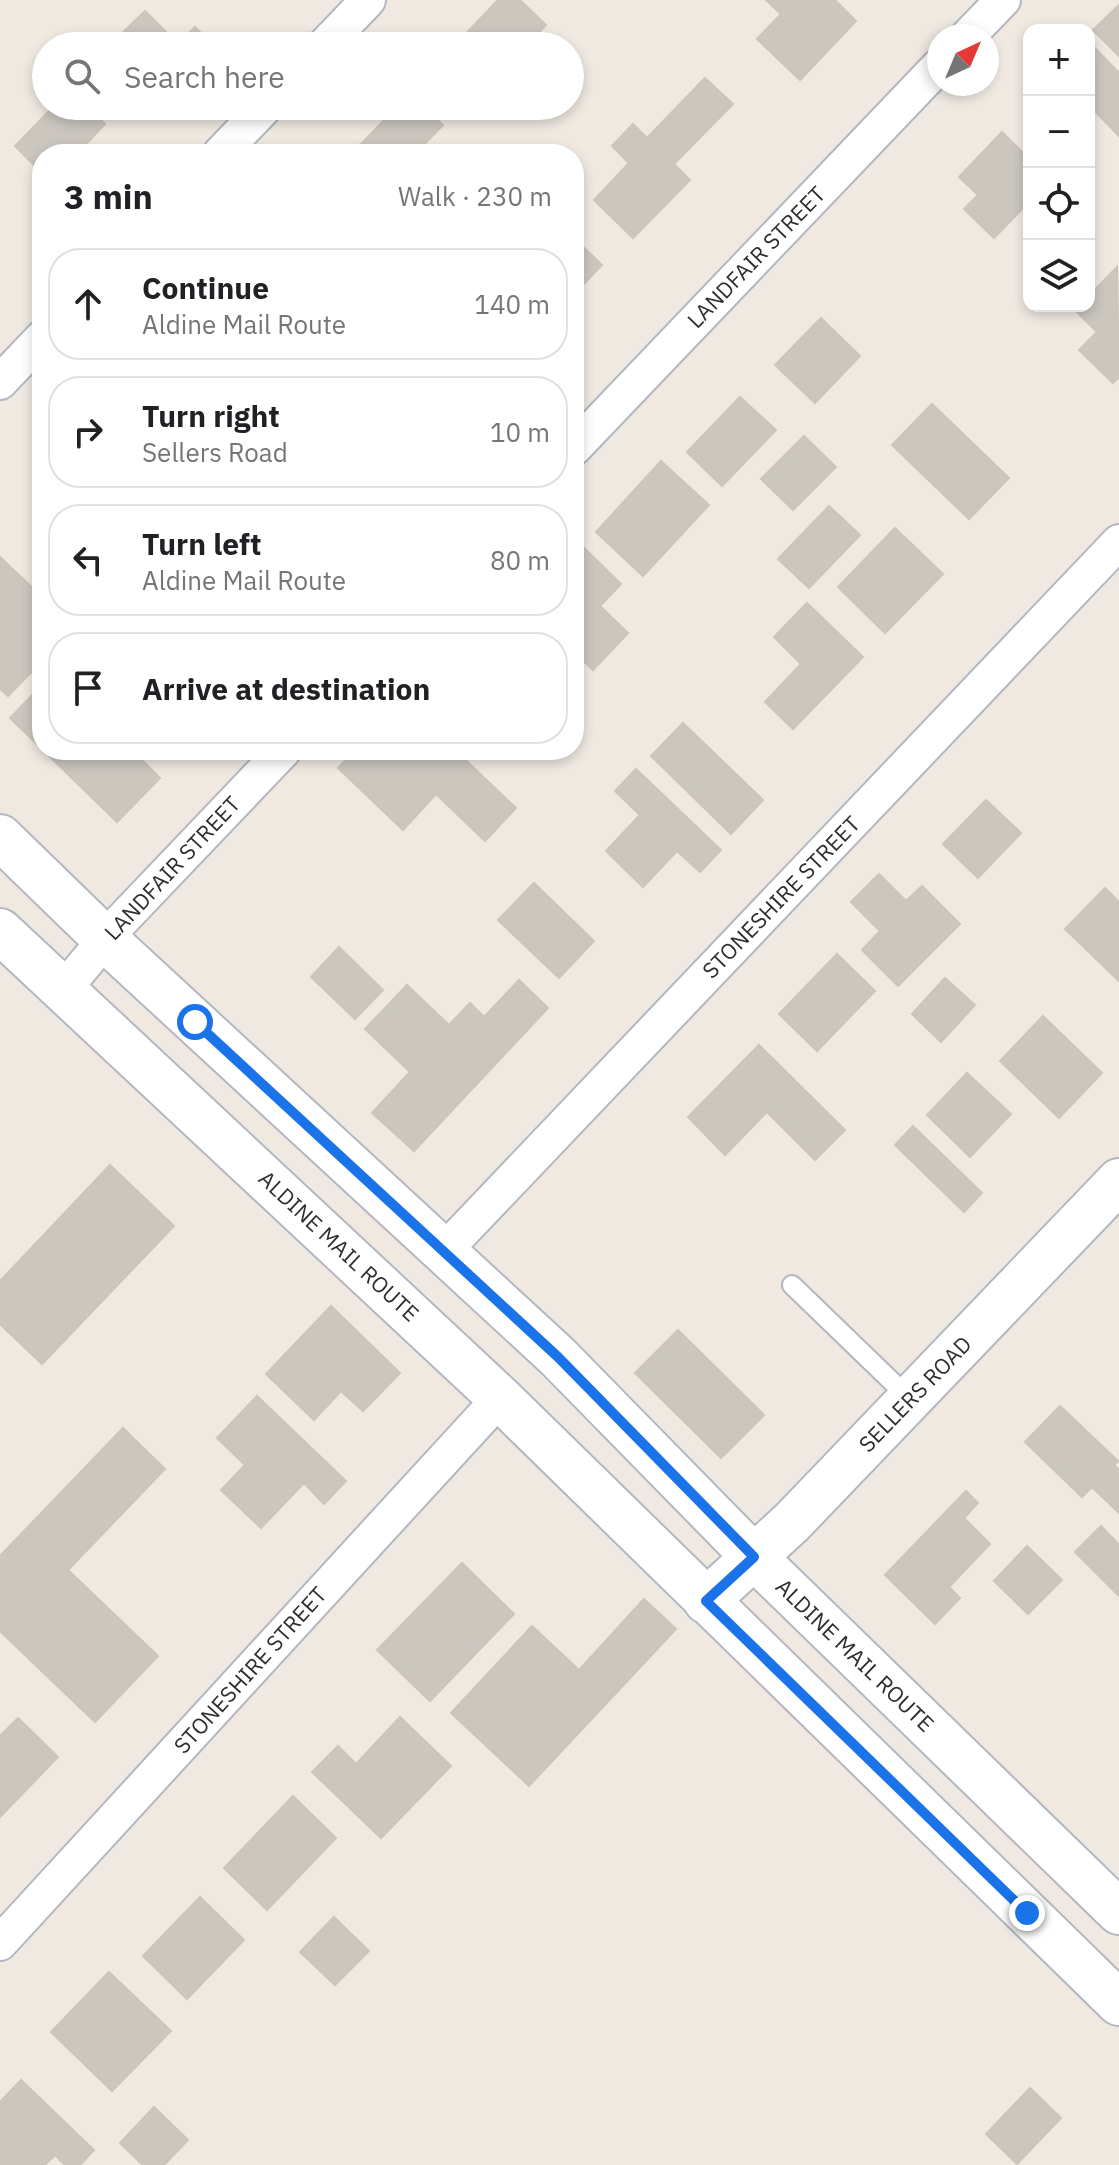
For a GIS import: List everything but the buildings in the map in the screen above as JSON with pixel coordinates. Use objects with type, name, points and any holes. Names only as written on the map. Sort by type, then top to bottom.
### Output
[{"type":"main road","name":"ALDINE MAIL ROUTE","points":[[0,837],[105,939],[558,1357],[754,1557],[1119,1912]]},
{"type":"main road","name":"ALDINE MAIL ROUTE","points":[[0,931],[500,1398],[1119,2003]]},
{"type":"main road","name":"SELLERS ROAD","points":[[706,1601],[911,1400],[1119,1181]]},
{"type":"street","points":[[337,32],[368,0]]},
{"type":"street","points":[[980,24],[1003,0]]},
{"type":"street","name":"LANDFAIR STREET","points":[[584,438],[927,79]]},
{"type":"street","points":[[230,144],[253,120]]},
{"type":"street","points":[[0,382],[32,348]]},
{"type":"street","name":"STONESHIRE STREET","points":[[443,1252],[1119,542]]},
{"type":"street","name":"LANDFAIR STREET","points":[[63,990],[105,939],[275,760]]},
{"type":"street","name":"STONESHIRE STREET","points":[[0,1943],[500,1398]]},
{"type":"lane","points":[[792,1285],[911,1400]]},
{"type":"route","points":[[195,1022],[558,1357],[754,1557],[706,1601],[1027,1913]]}]
